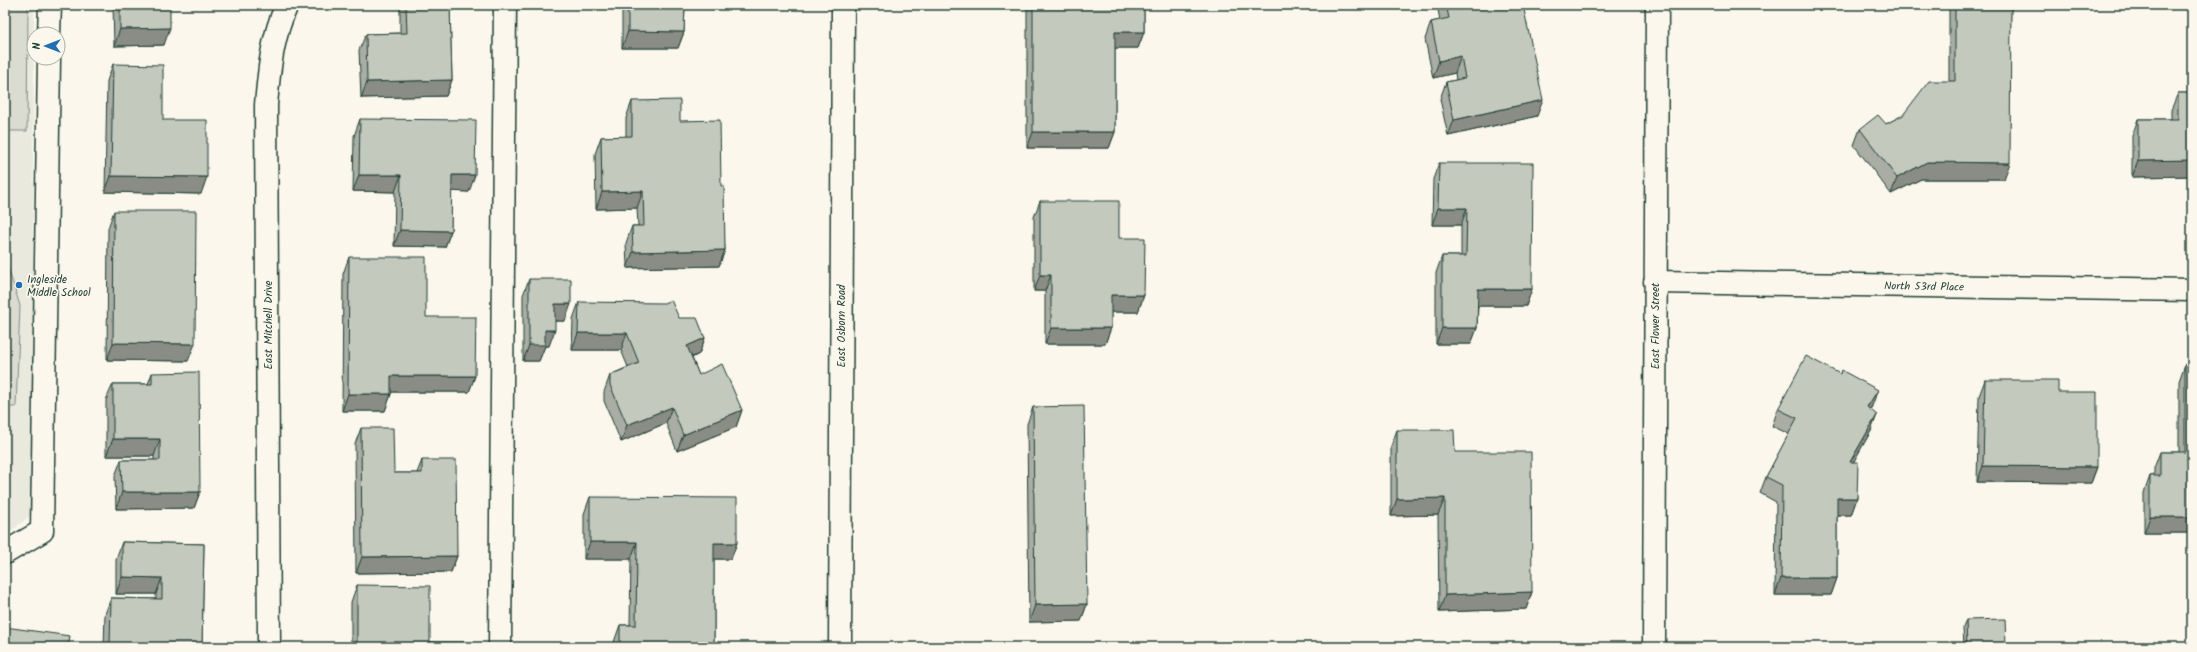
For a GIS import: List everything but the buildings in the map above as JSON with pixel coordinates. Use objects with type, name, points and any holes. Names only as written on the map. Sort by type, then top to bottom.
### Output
[{"type":"street","points":[[50,5],[50,26]]},
{"type":"street","name":"East Mitchell Drive","points":[[269,647],[266,105],[269,67],[280,18],[287,5]]},
{"type":"street","points":[[500,647],[505,5]]},
{"type":"street","name":"East Osborn Road","points":[[840,647],[843,5]]},
{"type":"street","name":"East Flower Street","points":[[1654,647],[1657,5]]},
{"type":"street","points":[[5,553],[42,531],[49,66]]},
{"type":"street","name":"North 53rd Place","points":[[1655,282],[2192,290]]},
{"type":"shaded area","name":"Ingleside Middle School","points":[[5,5],[34,5],[34,26],[26,26],[26,66],[34,66],[32,514],[5,536]]},
{"type":"shaded area","points":[[5,5],[28,5],[28,26],[26,26],[27,131],[5,131]]},
{"type":"shaded area","points":[[5,258],[20,306],[16,407],[5,407]]},
{"type":"place","name":"Ingleside Middle School","points":[[19,285]]}]
